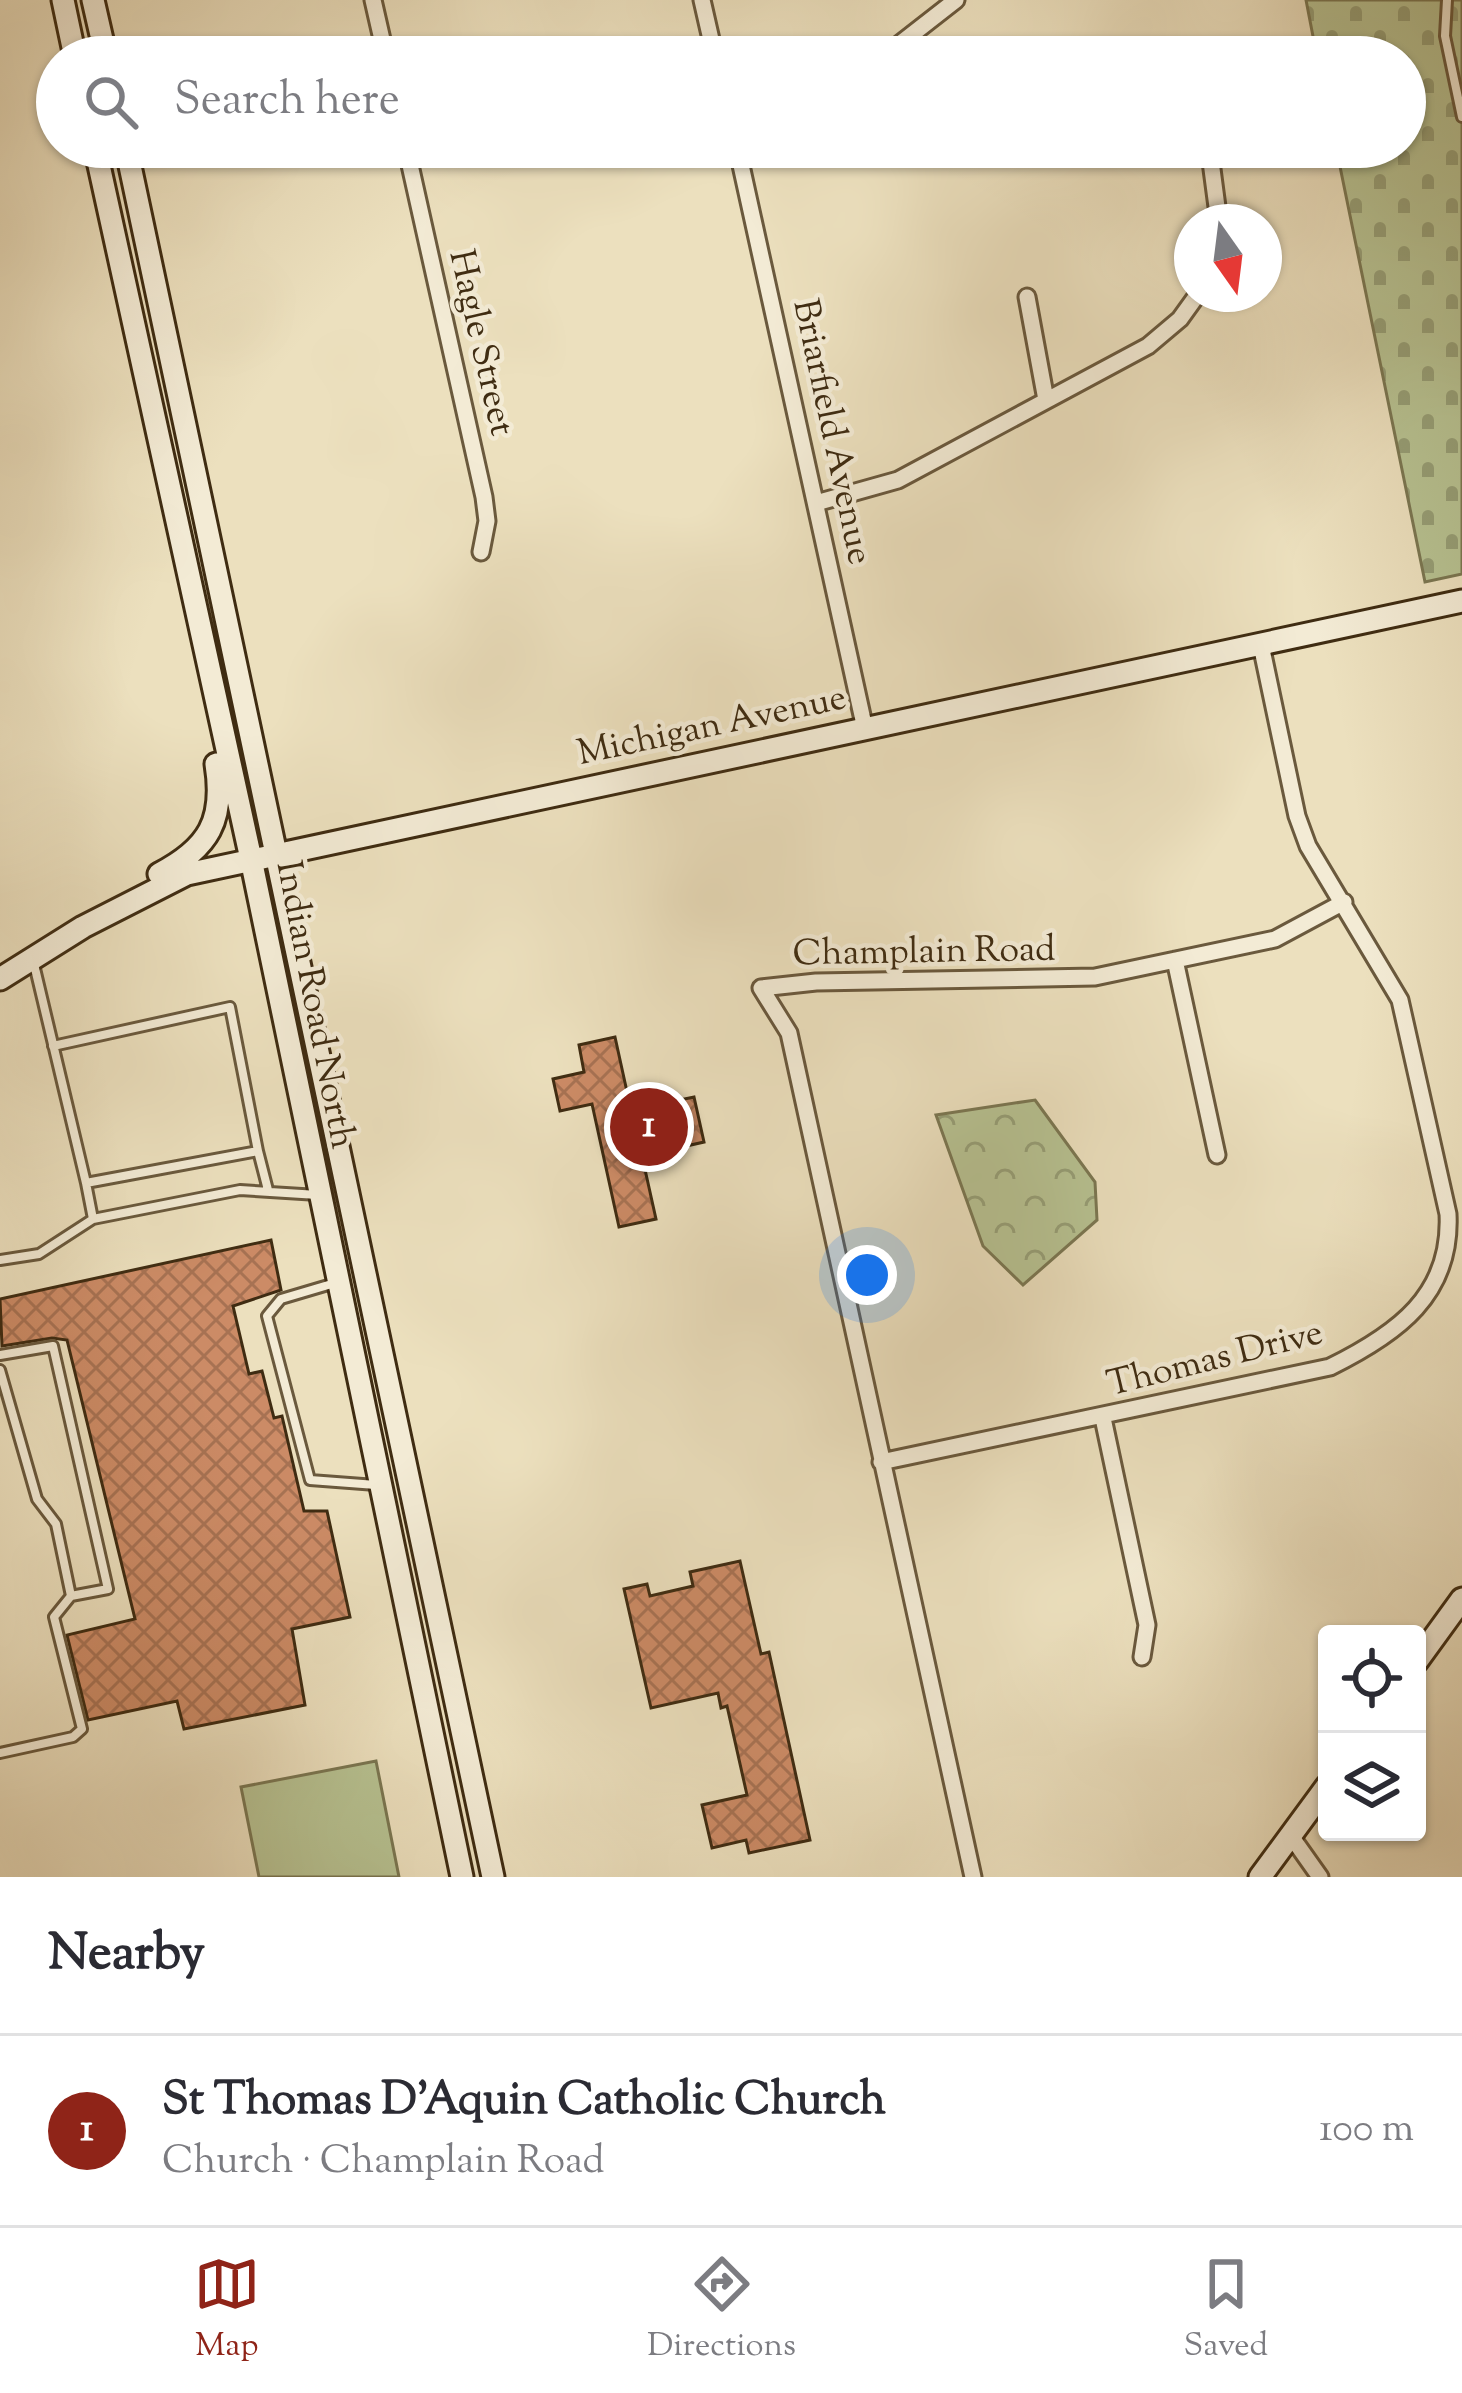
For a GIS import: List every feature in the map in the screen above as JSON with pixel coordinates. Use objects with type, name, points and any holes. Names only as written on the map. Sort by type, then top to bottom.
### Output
[{"type":"main road","points":[[63,0],[71,36]]},
{"type":"main road","points":[[93,0],[101,36]]},
{"type":"main road","name":"Indian Road North","points":[[100,168],[251,859],[462,1877]]},
{"type":"main road","name":"Indian Road North","points":[[131,168],[493,1877]]},
{"type":"main road","name":"Michigan Avenue","points":[[0,980],[82,927],[178,877],[1462,601]]},
{"type":"main road","points":[[82,927],[116,896],[185,859],[206,839],[220,802],[214,698]]},
{"type":"main road","points":[[1426,1649],[1462,1599]]},
{"type":"main road","points":[[1260,1877],[1318,1799]]},
{"type":"street","points":[[374,0],[382,36]]},
{"type":"street","points":[[703,0],[711,36]]},
{"type":"street","points":[[910,36],[956,0]]},
{"type":"street","name":"Hagle Street","points":[[411,168],[484,497],[487,521],[481,552]]},
{"type":"street","name":"Briarfield Avenue","points":[[742,168],[865,729]]},
{"type":"street","points":[[1212,168],[1217,204]]},
{"type":"street","points":[[1027,297],[1046,400]]},
{"type":"street","points":[[815,503],[898,480],[1148,346],[1186,312]]},
{"type":"street","name":"Thomas Drive","points":[[881,1462],[1330,1367],[1395,1330],[1442,1273],[1449,1243],[1448,1214],[1400,1000],[1308,847],[1297,816],[1261,644]]},
{"type":"street","name":"Champlain Road","points":[[973,1877],[789,1033],[761,988],[816,982],[1078,980],[1275,939],[1344,902]]},
{"type":"street","points":[[1175,960],[1217,1155]]},
{"type":"street","points":[[1103,1418],[1148,1625],[1142,1657]]},
{"type":"street","points":[[1291,1837],[1320,1877]]},
{"type":"lane","points":[[1447,0],[1445,36],[1462,117]]},
{"type":"lane","points":[[32,959],[93,1219]]},
{"type":"lane","points":[[53,1046],[230,1007],[268,1190]]},
{"type":"lane","points":[[86,1183],[258,1150]]},
{"type":"lane","points":[[0,1260],[39,1254],[93,1219],[240,1190],[320,1196]]},
{"type":"lane","points":[[337,1282],[280,1299],[267,1316],[310,1480],[381,1485]]},
{"type":"lane","points":[[0,1355],[53,1346],[108,1588],[71,1596],[54,1617],[82,1729],[73,1737],[0,1753]]},
{"type":"lane","points":[[0,1370],[37,1499],[56,1524],[71,1596]]},
{"type":"green space","points":[[1306,0],[1462,0],[1462,574],[1425,582],[1340,168],[1426,168],[1426,36],[1313,36]]},
{"type":"green space","points":[[1035,1100],[1095,1182],[1097,1220],[1023,1285],[983,1246],[936,1115]]},
{"type":"green space","points":[[376,1761],[399,1877],[259,1877],[241,1787]]},
{"type":"building","points":[[615,1037],[631,1110],[694,1097],[704,1142],[642,1156],[656,1219],[619,1227],[592,1104],[560,1111],[553,1079],[584,1072],[579,1045]]},
{"type":"building","points":[[271,1240],[281,1290],[233,1306],[249,1374],[262,1371],[274,1418],[282,1416],[304,1511],[327,1511],[350,1617],[292,1629],[305,1705],[184,1729],[177,1701],[88,1720],[67,1635],[135,1619],[67,1340],[2,1346],[0,1299]]},
{"type":"building","points":[[740,1561],[761,1654],[769,1652],[810,1840],[749,1853],[746,1840],[712,1848],[702,1805],[747,1795],[727,1706],[721,1708],[718,1693],[651,1708],[624,1589],[647,1584],[650,1596],[693,1586],[690,1572]]},
{"type":"place","name":"St Thomas D'Aquin Catholic Church","points":[[649,1127]]}]
